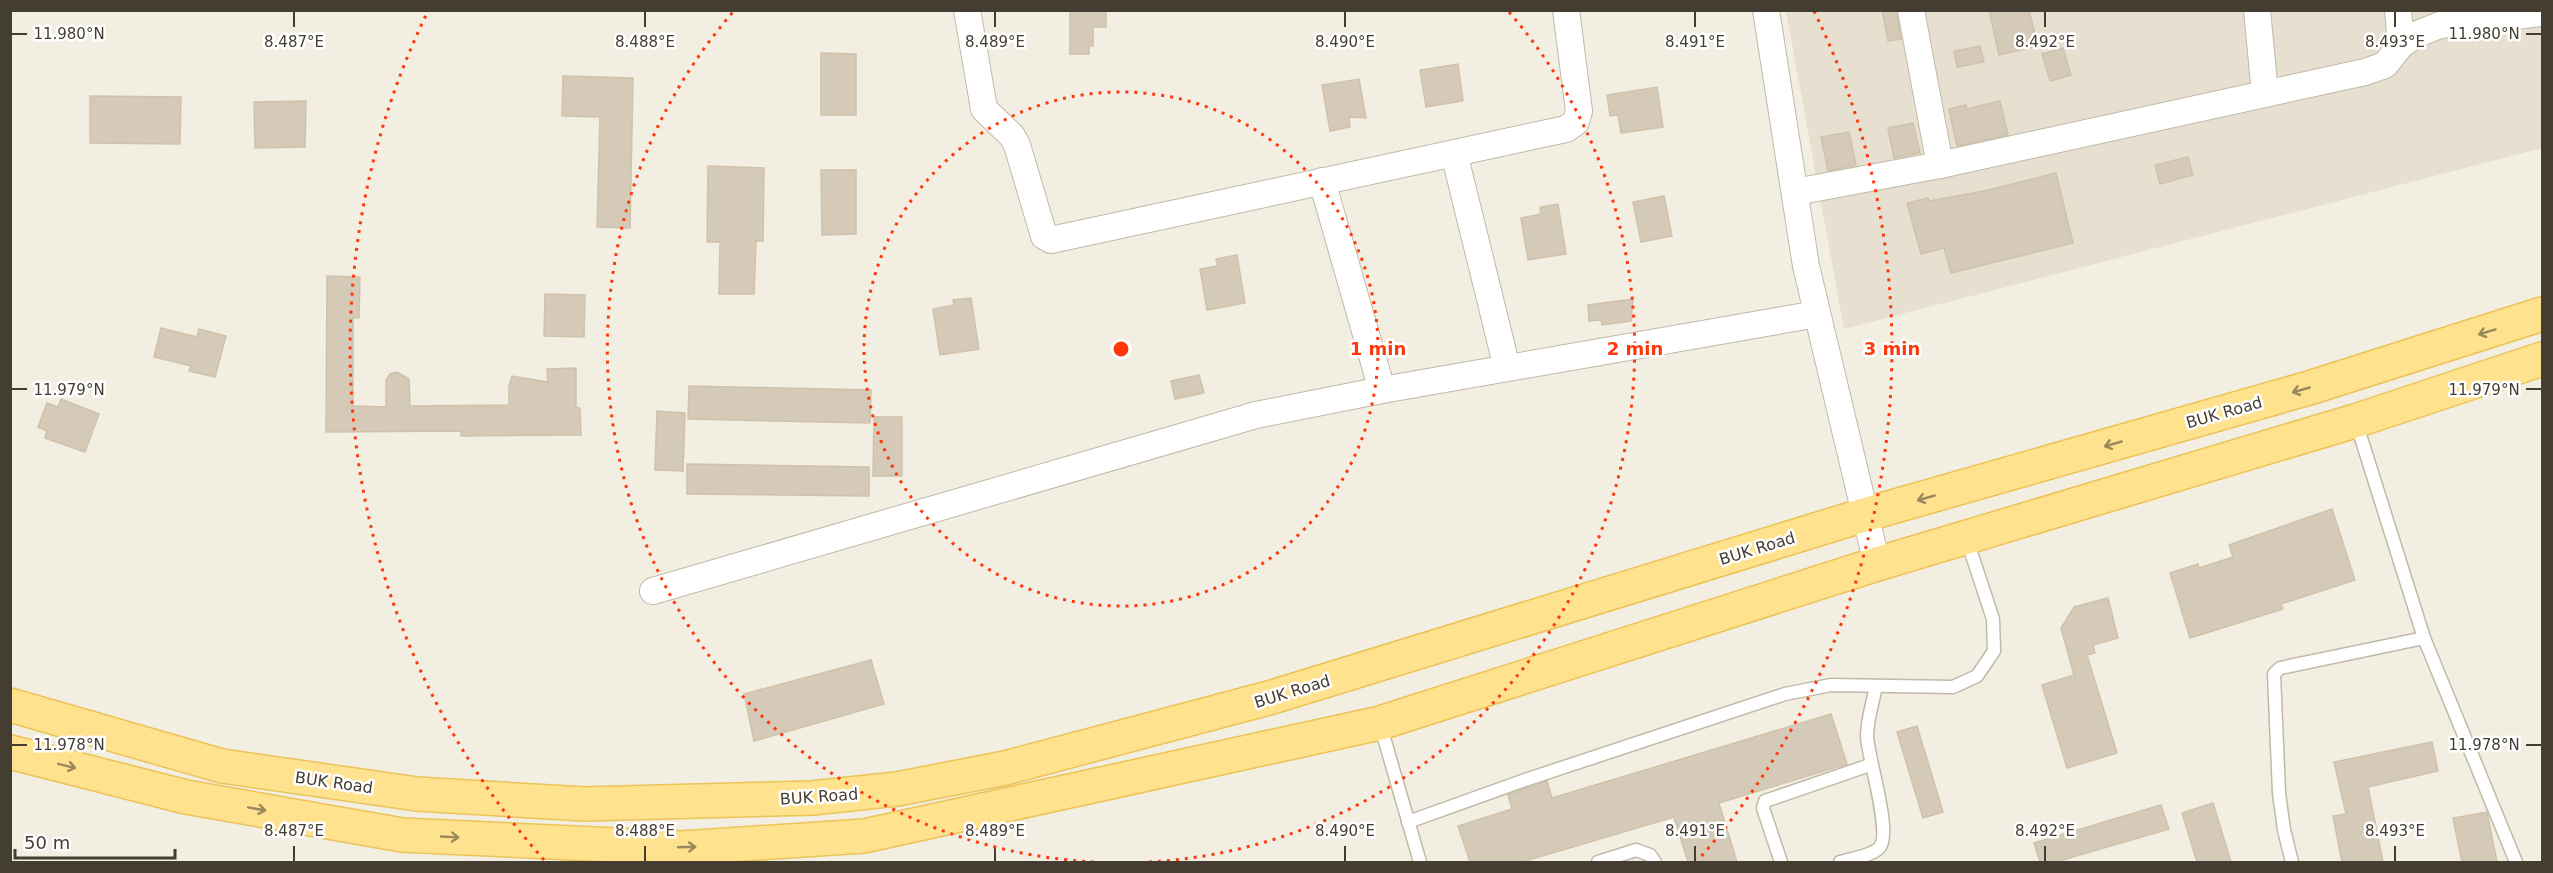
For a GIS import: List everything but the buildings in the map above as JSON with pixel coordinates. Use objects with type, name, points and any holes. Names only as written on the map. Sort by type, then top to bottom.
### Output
[{"type":"main road","name":"BUK Road","points":[[10,705],[222,766],[417,794],[584,804],[812,798],[897,789],[1005,768],[1269,698],[1864,515],[2309,388],[2542,314]]},
{"type":"main road","points":[[10,752],[186,796],[402,835],[681,848],[864,836],[1380,723],[1966,536],[2355,421],[2542,359]]},
{"type":"street","points":[[967,10],[984,109],[1012,136],[1044,236],[1051,240],[1566,129],[1576,122],[1579,111],[1566,10]]},
{"type":"street","points":[[1766,10],[1806,266],[1877,564]]},
{"type":"street","points":[[1911,10],[1940,165]]},
{"type":"street","points":[[2258,10],[2265,94]]},
{"type":"street","points":[[2398,10],[2401,45]]},
{"type":"street","points":[[1795,192],[1940,165],[2365,72],[2385,65],[2401,45],[2415,35],[2440,25],[2542,14]]},
{"type":"street","points":[[1454,153],[1507,368]]},
{"type":"street","points":[[1322,181],[1382,390]]},
{"type":"street","points":[[653,591],[1256,415],[1382,390],[1817,314]]},
{"type":"lane","points":[[2355,421],[2424,638],[2516,862]]},
{"type":"lane","points":[[1408,822],[1528,779],[1785,694],[1831,685],[1953,687],[1977,676],[1994,651],[1993,619],[1966,536]]},
{"type":"lane","points":[[2292,862],[2284,830],[2279,793],[2274,674],[2280,668],[2424,638]]},
{"type":"lane","points":[[1840,862],[1878,849],[1883,841],[1884,824],[1870,765],[1867,734],[1876,686]]},
{"type":"lane","points":[[1380,723],[1420,862]]},
{"type":"lane","points":[[1781,862],[1763,808],[1765,801],[1870,765]]},
{"type":"lane","points":[[1598,862],[1636,849],[1650,855],[1655,862]]},
{"type":"shaded area","points":[[1786,11],[2542,11],[2542,148],[1844,329]]}]
